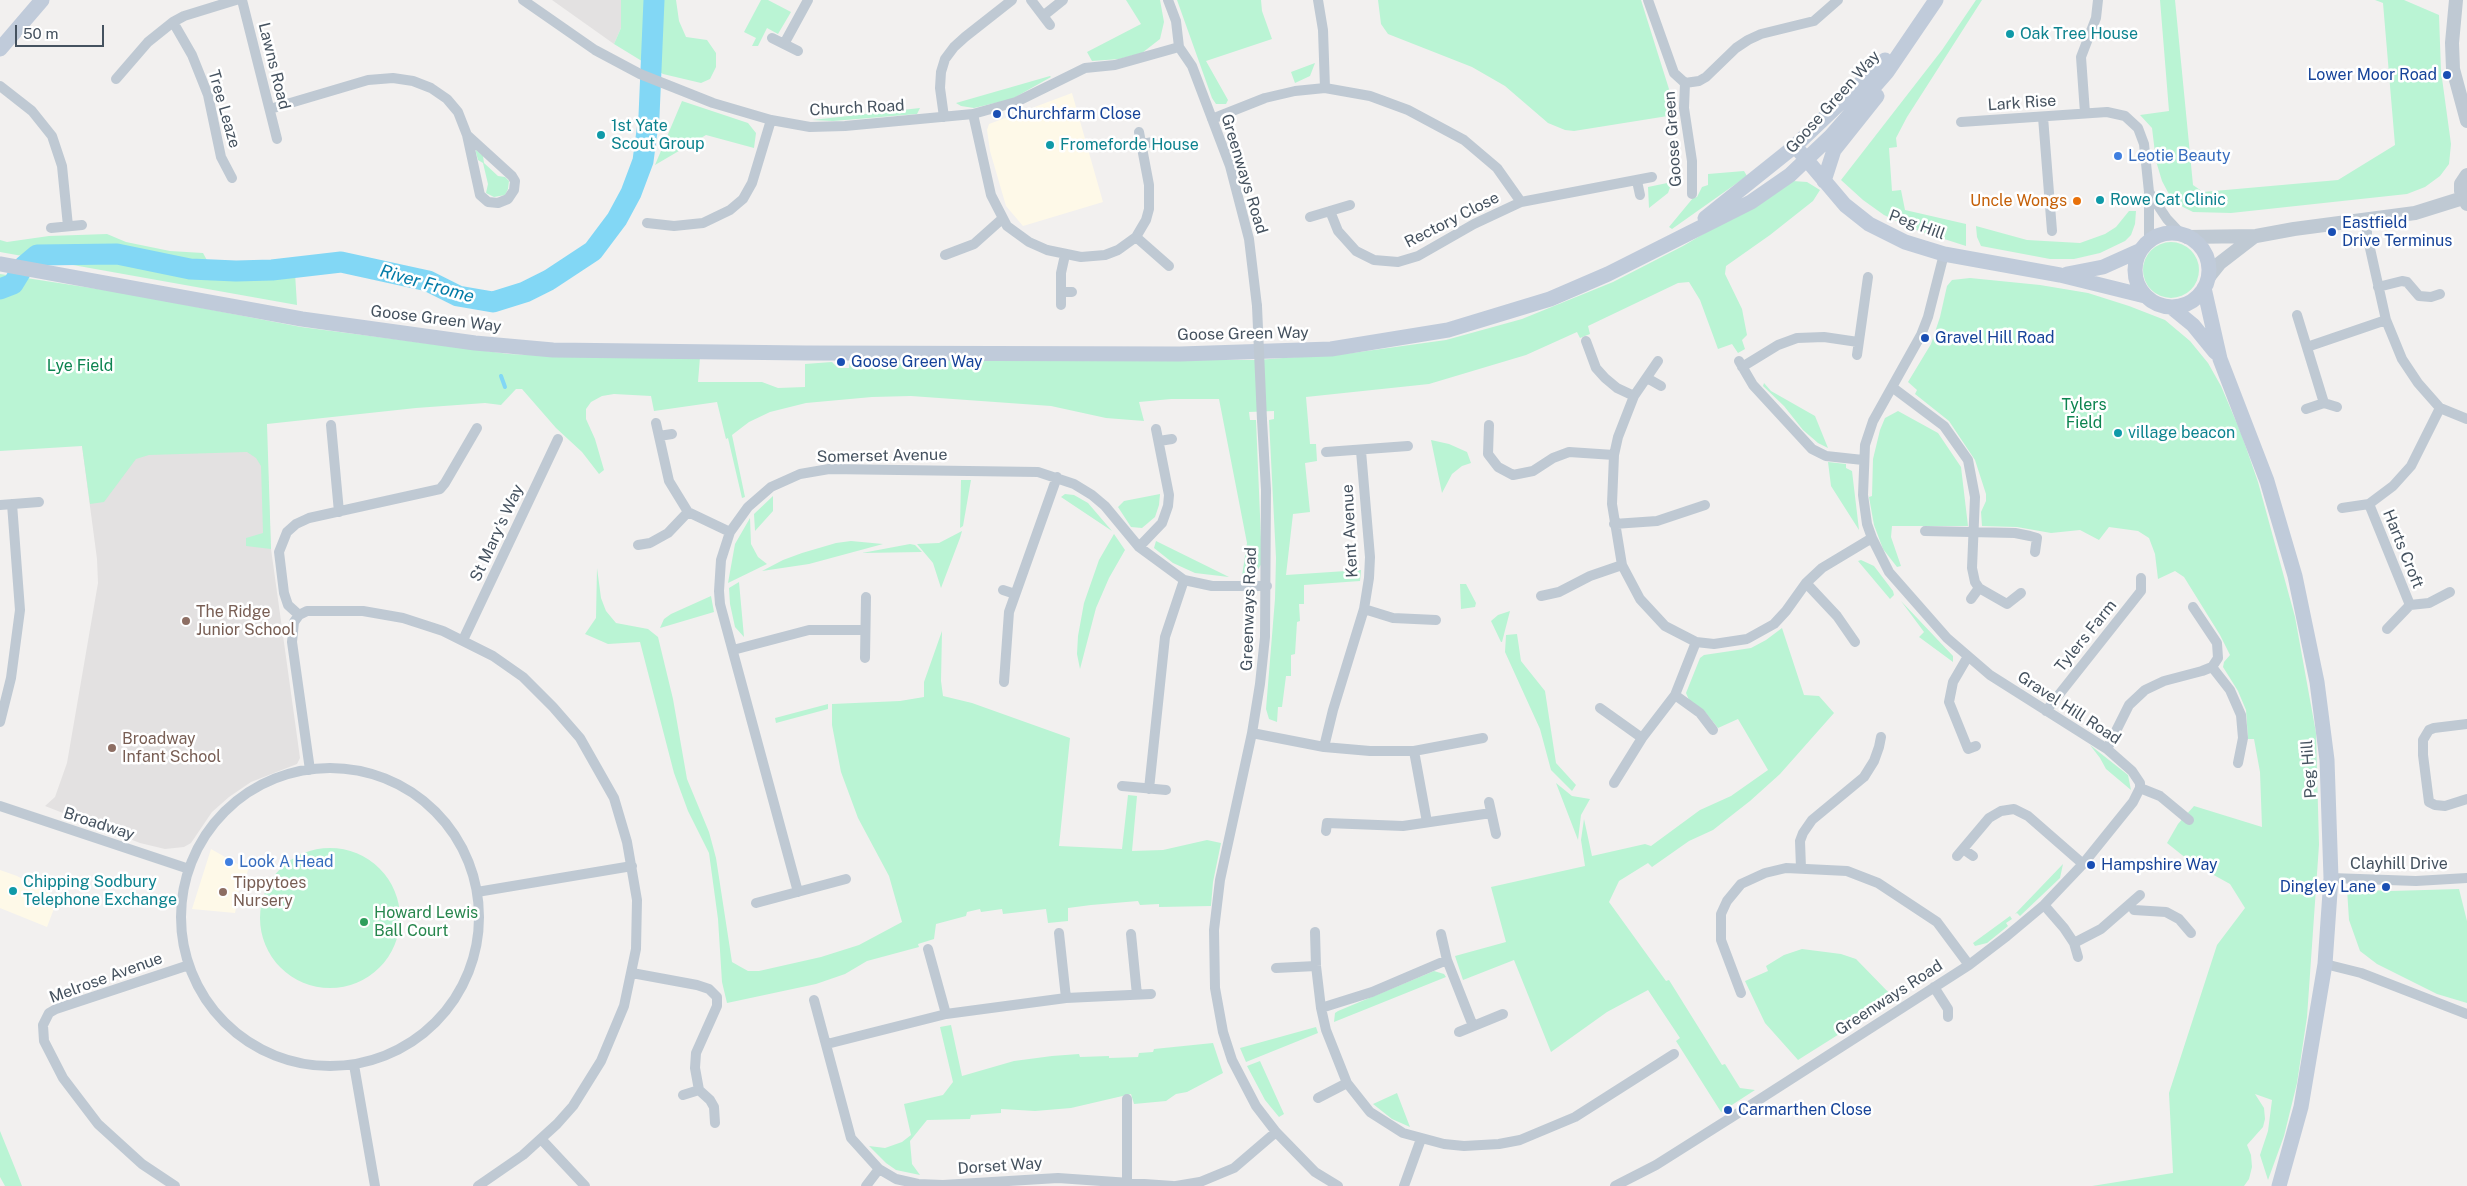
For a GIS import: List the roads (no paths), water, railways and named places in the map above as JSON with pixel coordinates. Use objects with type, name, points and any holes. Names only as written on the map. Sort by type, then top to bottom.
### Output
[{"type":"main road","points":[[0,50],[42,0]]},
{"type":"main road","name":"Goose Green Way","points":[[4,266],[302,319],[475,343],[553,350],[816,353],[1256,353],[1331,349],[1390,341],[1448,330],[1550,299],[1608,274],[1751,202],[1772,188],[1806,160],[1831,136],[1887,72],[1936,0]]},
{"type":"main road","name":"Goose Green Way","points":[[1691,231],[1795,146],[1914,32]]},
{"type":"main road","points":[[1824,181],[1834,150],[1870,107],[1880,90],[1887,72]]},
{"type":"main road","name":"Peg Hill","points":[[1795,146],[1845,205],[1880,231],[1904,242],[1944,254],[2060,275],[2145,296]]},
{"type":"main road","points":[[2206,283],[2190,303],[2171,307],[2154,303],[2145,296],[2138,286],[2135,274],[2136,262],[2145,246],[2159,235],[2184,236],[2200,248],[2206,257],[2206,283],[2220,359]]},
{"type":"main road","name":"Peg Hill","points":[[2060,275],[2103,267],[2129,258],[2145,246]]},
{"type":"main road","points":[[2171,307],[2193,325],[2220,359]]},
{"type":"main road","name":"Peg Hill","points":[[2220,359],[2267,481],[2295,576],[2311,646],[2327,760],[2330,878],[2326,964],[2302,1108],[2279,1186]]},
{"type":"street","points":[[116,79],[148,42],[173,22],[184,16],[236,0]]},
{"type":"street","name":"Lawns Road","points":[[242,0],[277,139]]},
{"type":"street","name":"Church Road","points":[[523,0],[596,50],[640,74],[673,88],[713,103],[771,120],[827,127],[973,114],[1016,102],[1085,68],[1115,66],[1179,47]]},
{"type":"street","points":[[784,44],[808,0]]},
{"type":"street","points":[[944,117],[940,88],[941,72],[945,59],[965,37],[1012,0]]},
{"type":"street","points":[[1031,0],[1050,25]]},
{"type":"street","points":[[1043,16],[1063,0]]},
{"type":"street","name":"Greenways Road","points":[[1168,0],[1176,22],[1179,47],[1192,66],[1230,166],[1249,239],[1257,306],[1267,586],[1262,675],[1252,733],[1220,880],[1214,930],[1214,964],[1219,1011],[1232,1060],[1256,1106],[1276,1132],[1315,1172],[1338,1186]]},
{"type":"street","points":[[1318,0],[1322,30],[1325,88]]},
{"type":"street","name":"Goose Green","points":[[1648,0],[1674,73],[1685,83],[1684,108],[1692,161],[1692,194]]},
{"type":"street","points":[[1685,83],[1699,81],[1706,77],[1736,48],[1748,40],[1761,34],[1814,21],[1838,0]]},
{"type":"street","points":[[2085,113],[2081,57],[2096,18],[2098,0]]},
{"type":"street","points":[[2456,0],[2452,44],[2453,69],[2467,121]]},
{"type":"street","name":"Tree Leaze","points":[[173,22],[192,55],[208,95],[221,157],[232,178]]},
{"type":"street","points":[[772,38],[798,51]]},
{"type":"street","points":[[270,109],[356,83],[393,78],[413,81],[431,88],[447,99],[458,112],[467,136],[480,195],[488,202],[498,203],[508,199],[514,190],[515,181],[512,176],[467,136]]},
{"type":"street","points":[[0,86],[32,111],[52,136],[62,166],[68,226]]},
{"type":"street","name":"Rectory Close","points":[[1212,119],[1266,98],[1295,91],[1325,88],[1388,101],[1443,126],[1486,156],[1521,202]]},
{"type":"street","name":"Lark Rise","points":[[1961,122],[2085,113],[2117,113],[2125,116],[2138,128],[2144,144],[2149,192],[2145,246]]},
{"type":"street","points":[[973,114],[991,194],[1002,219],[1016,234],[1029,242],[1065,255],[1081,257],[1105,255],[1127,245],[1136,237],[1146,220],[1149,210],[1149,185],[1139,132]]},
{"type":"street","points":[[2043,117],[2052,232]]},
{"type":"street","points":[[647,223],[674,226],[703,224],[730,210],[743,198],[752,183],[771,120]]},
{"type":"street","points":[[1142,144],[1152,142]]},
{"type":"street","points":[[2184,236],[2256,236],[2427,210],[2465,201],[2461,184],[2467,175]]},
{"type":"street","name":"Rectory Close","points":[[1330,211],[1338,231],[1356,251],[1374,260],[1398,262],[1418,256],[1474,224],[1521,202],[1652,177]]},
{"type":"street","points":[[1637,181],[1640,195]]},
{"type":"street","name":"Lark Rise","points":[[2149,192],[2167,220],[2184,236]]},
{"type":"street","points":[[1310,217],[1350,205]]},
{"type":"street","points":[[945,255],[974,244],[1002,219]]},
{"type":"street","points":[[2367,220],[2367,236],[2386,320],[2402,359],[2418,383],[2440,408],[2467,419]]},
{"type":"street","points":[[51,228],[82,225]]},
{"type":"street","points":[[2206,283],[2220,263],[2256,236]]},
{"type":"street","points":[[1136,237],[1169,266]]},
{"type":"street","name":"Gravel Hill Road","points":[[1944,254],[1928,317],[1921,335],[1873,420],[1863,460],[1864,509],[1872,538],[1894,578],[1919,608],[1968,658],[2046,711],[2107,749],[2132,771],[2137,777],[2140,788]]},
{"type":"street","points":[[1061,305],[1061,273],[1065,255]]},
{"type":"street","points":[[1857,355],[1868,277]]},
{"type":"street","points":[[2378,287],[2402,281],[2407,282],[2420,296],[2440,294]]},
{"type":"street","points":[[1061,292],[1072,292]]},
{"type":"street","points":[[2296,315],[2324,403]]},
{"type":"street","points":[[2307,346],[2386,320]]},
{"type":"street","points":[[1858,342],[1824,337],[1797,338],[1778,345],[1740,364],[1753,385],[1812,449],[1826,456],[1863,460]]},
{"type":"street","points":[[1586,341],[1596,368],[1617,388],[1634,396]]},
{"type":"street","points":[[1658,361],[1634,396],[1621,430],[1614,456],[1612,478],[1614,524],[1622,565],[1640,599],[1665,626],[1696,642],[1731,643],[1761,632],[1774,624],[1786,611],[1806,583],[1837,557],[1872,538]]},
{"type":"street","points":[[1647,378],[1661,386]]},
{"type":"street","points":[[1892,387],[1944,426],[1968,460],[1975,497],[1972,568],[1973,576],[1980,588],[2007,604],[2021,593]]},
{"type":"street","points":[[2306,409],[2324,403],[2337,407]]},
{"type":"street","name":"Harts Croft","points":[[2342,508],[2369,504],[2393,486],[2411,466],[2440,408]]},
{"type":"street","points":[[656,423],[670,481],[688,512],[730,532]]},
{"type":"street","points":[[331,425],[339,512]]},
{"type":"street","points":[[1489,425],[1484,455],[1505,473],[1520,475],[1533,472],[1553,458],[1569,452],[1614,456]]},
{"type":"street","points":[[299,615],[288,605],[284,593],[280,552],[287,532],[296,524],[309,518],[440,489],[477,428]]},
{"type":"street","points":[[1139,547],[1162,523],[1168,506],[1169,495],[1156,428]]},
{"type":"street","points":[[659,436],[672,434]]},
{"type":"street","name":"St Mary's Way","points":[[463,640],[558,439]]},
{"type":"street","points":[[1159,441],[1172,439]]},
{"type":"street","points":[[1326,452],[1361,451],[1408,446]]},
{"type":"street","name":"Kent Avenue","points":[[1324,747],[1364,609],[1370,557],[1361,451]]},
{"type":"street","name":"Somerset Avenue","points":[[798,892],[719,591],[721,560],[730,532],[748,507],[771,487],[800,474],[815,470],[983,470],[1038,472],[1057,477],[1092,495],[1105,506],[1139,547],[1184,580],[1212,586],[1267,586]]},
{"type":"street","points":[[1004,682],[1008,621],[1015,594],[1057,477]]},
{"type":"street","points":[[0,505],[39,502]]},
{"type":"street","points":[[0,722],[18,640],[20,584],[12,504]]},
{"type":"street","name":"Harts Croft","points":[[2369,504],[2410,605]]},
{"type":"street","points":[[1614,524],[1657,521],[1705,505]]},
{"type":"street","points":[[638,545],[650,548],[688,512]]},
{"type":"street","points":[[1925,530],[2015,533],[2036,538],[2035,552]]},
{"type":"street","points":[[1541,596],[1559,592],[1590,576],[1622,565]]},
{"type":"street","name":"Tylers Farm","points":[[2046,711],[2141,591],[2141,578]]},
{"type":"street","points":[[1149,788],[1165,637],[1184,580]]},
{"type":"street","points":[[1806,583],[1825,601],[1854,636]]},
{"type":"street","points":[[1971,598],[1980,588]]},
{"type":"street","points":[[1004,590],[1015,594]]},
{"type":"street","name":"Harts Croft","points":[[2387,629],[2410,605],[2429,603],[2450,592]]},
{"type":"street","points":[[865,658],[866,597]]},
{"type":"street","points":[[2107,749],[2129,705],[2145,690],[2164,681],[2202,672],[2212,667],[2218,658],[2218,649],[2193,607]]},
{"type":"street","points":[[310,770],[292,642],[294,622],[299,615],[318,609],[363,610],[422,623],[463,640],[493,656],[523,677],[553,706],[580,738],[614,798],[632,866],[638,928],[632,973],[624,1006],[601,1061],[573,1106],[523,1155],[478,1186]]},
{"type":"street","points":[[1364,609],[1394,618],[1436,620]]},
{"type":"street","points":[[733,650],[809,630],[865,630]]},
{"type":"street","points":[[1614,782],[1642,738],[1676,695],[1696,642]]},
{"type":"street","points":[[1968,658],[1950,688],[1949,702],[1968,750],[1976,746]]},
{"type":"street","points":[[2212,667],[2230,690],[2241,715],[2243,738],[2238,763]]},
{"type":"street","points":[[1676,695],[1700,714],[1714,730]]},
{"type":"street","points":[[1600,708],[1642,738]]},
{"type":"street","points":[[2467,724],[2429,730],[2424,740],[2422,755],[2429,802],[2445,806],[2467,799]]},
{"type":"street","points":[[1252,733],[1324,747],[1370,751],[1414,751],[1483,738]]},
{"type":"street","points":[[1801,868],[1800,841],[1803,833],[1812,820],[1864,777],[1880,747],[1881,737]]},
{"type":"street","points":[[1414,751],[1427,822]]},
{"type":"street","points":[[339,768],[366,773],[395,783],[421,799],[442,819],[462,848],[477,892],[479,934],[463,985],[441,1017],[414,1041],[383,1057],[354,1065],[326,1066],[297,1063],[262,1050],[245,1040],[217,1014],[206,999],[189,965],[181,929],[181,911],[189,869],[202,840],[230,806],[268,781],[310,770],[339,768]]},
{"type":"street","points":[[1122,786],[1166,790]]},
{"type":"street","points":[[2140,788],[2160,796],[2189,820]]},
{"type":"street","name":"Greenways Road","points":[[1615,1186],[1656,1165],[1934,987],[2007,936],[2044,905],[2083,864],[2133,802],[2140,788]]},
{"type":"street","points":[[1489,802],[1496,834]]},
{"type":"street","name":"Broadway","points":[[0,806],[189,869]]},
{"type":"street","points":[[1972,856],[1960,852],[1994,814],[2014,810],[2028,816],[2083,864]]},
{"type":"street","points":[[1326,831],[1327,823],[1403,826],[1491,813]]},
{"type":"street","points":[[477,892],[632,866]]},
{"type":"street","points":[[1741,993],[1721,940],[1721,914],[1727,901],[1737,888],[1752,878],[1786,868],[1847,871],[1878,883],[1937,922],[1969,964]]},
{"type":"street","name":"Clayhill Drive","points":[[2330,878],[2416,881],[2467,878]]},
{"type":"street","points":[[756,903],[846,879]]},
{"type":"street","points":[[2134,910],[2140,895]]},
{"type":"street","points":[[2044,905],[2074,943],[2078,956]]},
{"type":"street","points":[[2074,943],[2134,910],[2166,912],[2179,919],[2191,934]]},
{"type":"street","points":[[1315,932],[1316,966],[1321,1008],[1329,1038],[1347,1083],[1370,1112],[1385,1124],[1403,1134],[1444,1144],[1481,1146],[1520,1140],[1575,1117],[1674,1054]]},
{"type":"street","points":[[1059,933],[1066,998]]},
{"type":"street","points":[[1131,934],[1137,995]]},
{"type":"street","points":[[1441,934],[1447,960],[1473,1026]]},
{"type":"street","points":[[928,949],[946,1014]]},
{"type":"street","points":[[1321,1008],[1372,992],[1447,960]]},
{"type":"street","points":[[2326,964],[2361,973],[2467,1014]]},
{"type":"street","name":"Melrose Avenue","points":[[171,1185],[128,1152],[98,1124],[63,1078],[44,1041],[43,1025],[49,1013],[56,1009],[189,965]]},
{"type":"street","points":[[1276,968],[1316,966]]},
{"type":"street","points":[[632,973],[696,985],[715,993],[717,1006],[695,1060],[699,1090],[710,1100],[714,1108],[715,1123]]},
{"type":"street","points":[[1934,987],[1948,1009],[1948,1016]]},
{"type":"street","points":[[827,1044],[946,1014],[1066,998],[1151,994]]},
{"type":"street","name":"Dorset Way","points":[[814,1000],[851,1138],[879,1169],[896,1179],[918,1184],[943,1185],[1058,1178],[1174,1186],[1200,1182],[1234,1168],[1276,1132]]},
{"type":"street","points":[[1459,1032],[1503,1014]]},
{"type":"street","points":[[1642,1061],[1648,1070]]},
{"type":"street","points":[[354,1065],[376,1186]]},
{"type":"street","points":[[1318,1098],[1347,1083]]},
{"type":"street","points":[[683,1095],[699,1090]]},
{"type":"street","points":[[1126,1182],[1133,1112],[1128,1099]]},
{"type":"street","points":[[541,1139],[586,1186]]},
{"type":"street","points":[[1404,1186],[1421,1139]]},
{"type":"street","points":[[866,1186],[879,1169]]},
{"type":"waterway","name":"River Frome","points":[[0,289],[13,284],[24,266],[37,255],[117,254],[190,269],[236,271],[272,270],[341,262],[428,281],[458,296],[493,302],[525,292],[549,280],[593,251],[617,219],[631,193],[643,161],[649,116],[654,0]]},
{"type":"waterway","points":[[501,376],[505,387]]},
{"type":"place","name":"Oak Tree House","points":[[2010,34]]},
{"type":"place","name":"Lower Moor Road","points":[[2447,75]]},
{"type":"place","name":"Churchfarm Close","points":[[997,114]]},
{"type":"place","name":"1st Yate Scout Group","points":[[601,135]]},
{"type":"place","name":"Fromeforde House","points":[[1050,145]]},
{"type":"place","name":"Leotie Beauty","points":[[2118,156]]},
{"type":"place","name":"Rowe Cat Clinic","points":[[2100,200]]},
{"type":"place","name":"Uncle Wongs","points":[[2077,201]]},
{"type":"place","name":"Eastfield Drive Terminus","points":[[2332,232]]},
{"type":"place","name":"Gravel Hill Road","points":[[1925,338]]},
{"type":"place","name":"Goose Green Way","points":[[841,362]]},
{"type":"place","name":"village beacon","points":[[2118,433]]},
{"type":"place","name":"The Ridge Junior School","points":[[186,621]]},
{"type":"place","name":"Broadway Infant School","points":[[112,748]]},
{"type":"place","name":"Look A Head","points":[[229,862]]},
{"type":"place","name":"Hampshire Way","points":[[2091,865]]},
{"type":"place","name":"Dingley Lane","points":[[2386,887]]},
{"type":"place","name":"Chipping Sodbury Telephone Exchange","points":[[13,891]]},
{"type":"place","name":"Tippytoes Nursery","points":[[223,892]]},
{"type":"place","name":"Howard Lewis Ball Court","points":[[364,922]]},
{"type":"place","name":"Carmarthen Close","points":[[1728,1110]]},
{"type":"park label","name":"Lye Field","points":[[80,366]]},
{"type":"park label","name":"Tylers Field","points":[[2084,414]]}]
